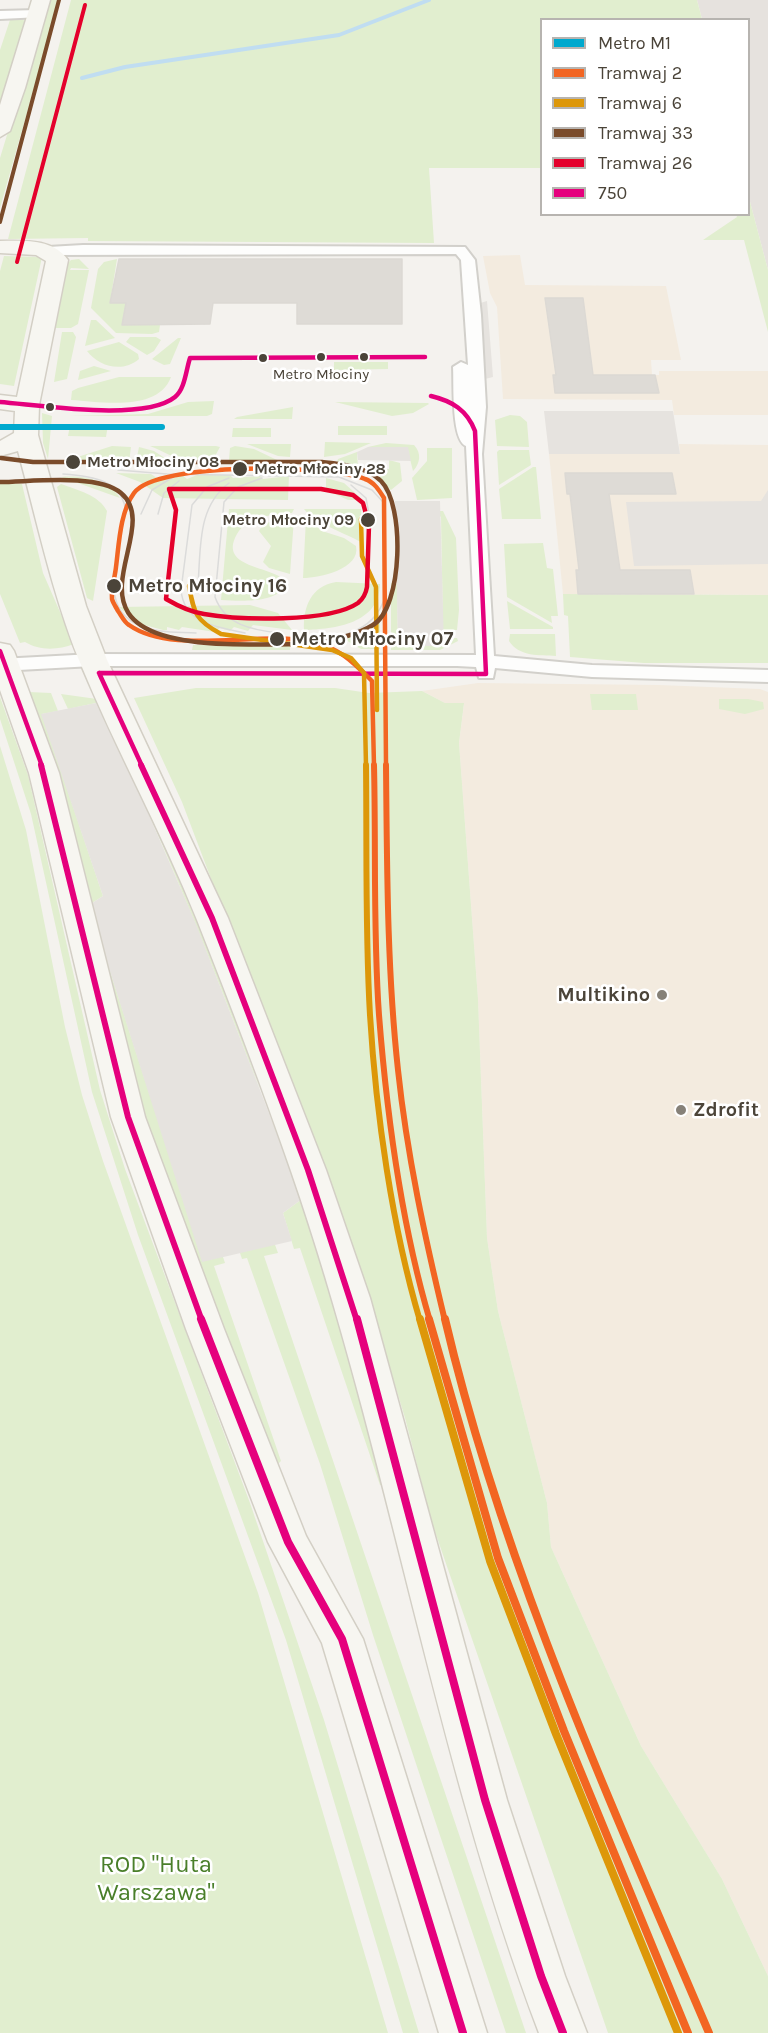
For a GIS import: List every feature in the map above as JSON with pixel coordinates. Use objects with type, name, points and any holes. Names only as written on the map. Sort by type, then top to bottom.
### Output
[{"type":"main road","points":[[0,131],[16,88],[39,7]]},
{"type":"main road","points":[[0,247],[48,251],[56,257],[57,265],[27,405],[26,435],[74,606],[96,667],[212,918],[308,1170],[351,1298],[485,1800],[541,1976],[563,2033]]},
{"type":"main road","points":[[0,402],[27,405]]},
{"type":"main road","points":[[0,449],[14,445],[26,435]]},
{"type":"main road","points":[[3,666],[44,773],[128,1117],[209,1340],[288,1542],[342,1639],[463,2033]]},
{"type":"street","points":[[0,15],[39,7]]},
{"type":"street","points":[[48,251],[72,249],[460,250],[469,263],[478,407],[475,445],[486,668]]},
{"type":"street","points":[[3,666],[486,668],[546,676],[592,671],[768,676]]},
{"type":"shaded area","points":[[697,0],[768,0],[768,270],[750,202],[750,18],[702,18]]},
{"type":"shaded area","points":[[520,255],[525,285],[666,286],[681,360],[651,360],[652,375],[659,375],[659,371],[768,371],[768,415],[674,415],[672,400],[503,399],[497,307],[490,293],[483,256]]},
{"type":"shaded area","points":[[487,301],[493,377],[481,380],[477,304]]},
{"type":"shaded area","points":[[544,411],[673,411],[680,454],[549,454]]},
{"type":"shaded area","points":[[679,444],[768,445],[768,595],[563,594],[549,454],[680,454]]},
{"type":"shaded area","points":[[368,447],[408,447],[411,461],[358,460],[357,452]]},
{"type":"shaded area","points":[[768,490],[768,564],[634,566],[626,502],[761,501]]},
{"type":"shaded area","points":[[395,501],[440,501],[444,646],[398,646]]},
{"type":"shaded area","points":[[478,683],[659,685],[760,689],[768,692],[768,1976],[722,1879],[641,1746],[551,1547],[547,1503],[498,1311],[487,1238],[478,999],[459,743],[464,704],[445,703],[422,691]]},
{"type":"shaded area","points":[[96,703],[124,757],[196,924],[302,1199],[283,1213],[292,1241],[202,1262],[89,905],[103,896],[41,714]]},
{"type":"green space","points":[[48,0],[59,0],[0,208],[0,158]]},
{"type":"green space","points":[[71,0],[697,0],[702,18],[540,18],[540,168],[429,168],[434,243],[8,239]]},
{"type":"green space","points":[[11,17],[27,21],[0,109],[0,50]]},
{"type":"green space","points":[[750,202],[768,270],[768,332],[744,240],[703,240],[737,217],[750,216]]},
{"type":"green space","points":[[4,256],[42,257],[14,386],[0,384],[0,271]]},
{"type":"green space","points":[[79,259],[89,269],[71,268],[70,270],[89,270],[78,324],[71,328],[54,328],[67,264],[71,260]]},
{"type":"green space","points":[[117,259],[110,303],[126,303],[122,325],[160,325],[159,332],[152,334],[116,333],[91,308],[98,269],[104,262]]},
{"type":"green space","points":[[91,320],[96,320],[115,338],[85,346]]},
{"type":"green space","points":[[62,332],[73,332],[76,337],[67,379],[54,382]]},
{"type":"green space","points":[[130,337],[156,337],[161,340],[154,351],[147,355],[126,342]]},
{"type":"green space","points":[[181,338],[170,364],[164,365],[152,359]]},
{"type":"green space","points":[[119,342],[138,354],[139,359],[126,366],[112,366],[98,361],[87,351]]},
{"type":"green space","points":[[334,362],[388,362],[388,369],[334,370]]},
{"type":"green space","points":[[94,366],[111,371],[78,380],[80,371]]},
{"type":"green space","points":[[119,377],[171,377],[164,388],[154,396],[142,400],[113,403],[71,400],[72,391],[78,388]]},
{"type":"green space","points":[[214,401],[212,414],[207,416],[69,416],[148,414],[188,402]]},
{"type":"green space","points":[[335,402],[429,404],[413,413],[392,416]]},
{"type":"green space","points":[[293,407],[292,419],[234,419],[237,417]]},
{"type":"green space","points":[[42,413],[52,416],[48,459],[43,443]]},
{"type":"green space","points":[[510,415],[520,416],[527,422],[529,447],[497,446],[495,420]]},
{"type":"green space","points":[[70,425],[108,425],[106,437],[68,436]]},
{"type":"green space","points":[[338,426],[387,426],[387,435],[338,435]]},
{"type":"green space","points":[[233,428],[271,428],[271,437],[232,437]]},
{"type":"green space","points":[[325,442],[371,443],[345,454],[324,457]]},
{"type":"green space","points":[[386,443],[414,445],[419,458],[413,471],[407,447],[368,447]]},
{"type":"green space","points":[[247,444],[291,444],[290,457],[278,456]]},
{"type":"green space","points":[[112,446],[131,447],[129,462],[62,462]]},
{"type":"green space","points":[[150,446],[220,447],[214,458],[197,462],[181,460]]},
{"type":"green space","points":[[235,446],[254,449],[277,460],[231,462],[229,460],[230,448]]},
{"type":"green space","points":[[139,447],[154,451],[171,462],[136,462]]},
{"type":"green space","points":[[427,448],[452,448],[452,498],[417,500],[412,478],[427,461]]},
{"type":"green space","points":[[499,450],[529,450],[531,465],[499,485],[497,452]]},
{"type":"green space","points":[[357,452],[358,469],[389,469],[389,460],[400,463],[402,481],[391,490],[373,476],[337,462],[338,459]]},
{"type":"green space","points":[[536,467],[541,519],[502,519],[499,489]]},
{"type":"green space","points":[[116,473],[151,474],[157,478],[166,475],[171,479],[182,475],[187,479],[197,475],[230,475],[233,478],[260,476],[263,479],[289,476],[288,500],[163,498],[140,482]]},
{"type":"green space","points":[[61,477],[77,477],[102,482],[120,498]]},
{"type":"green space","points":[[326,478],[344,483],[363,500],[348,500],[326,490]]},
{"type":"green space","points":[[0,482],[22,484],[43,573],[74,644],[49,649],[25,642],[20,643],[0,594]]},
{"type":"green space","points":[[61,484],[93,497],[107,511],[93,601],[87,598],[57,487]]},
{"type":"green space","points":[[229,509],[294,509],[292,513],[262,517],[248,523],[237,534],[233,546],[235,555],[242,561],[282,578],[287,584],[275,595],[257,600],[221,600]]},
{"type":"green space","points":[[304,509],[361,509],[361,542],[322,523]]},
{"type":"green space","points":[[434,511],[443,511],[456,538],[459,610],[457,630],[443,630],[441,517]]},
{"type":"green space","points":[[289,517],[294,518],[290,574],[269,568],[263,562],[271,546],[259,531],[263,524]]},
{"type":"green space","points":[[306,518],[322,531],[344,538],[356,546],[356,554],[352,561],[337,571],[303,578]]},
{"type":"green space","points":[[543,543],[547,568],[553,569],[558,616],[551,616],[552,623],[507,597],[504,544]]},
{"type":"green space","points":[[336,582],[380,584],[378,597],[364,616],[353,622],[329,628],[304,630],[305,613],[310,599],[320,588]]},
{"type":"green space","points":[[391,583],[397,584],[398,646],[444,646],[443,638],[457,638],[458,641],[440,650],[391,650]]},
{"type":"green space","points":[[563,594],[768,595],[768,663],[644,663],[570,657],[568,616],[564,615]]},
{"type":"green space","points":[[507,601],[553,627],[553,629],[510,629]]},
{"type":"green space","points":[[250,605],[278,613],[292,630],[253,625],[248,631],[234,627],[230,631],[220,628],[215,632],[182,627],[179,630],[167,627],[167,630],[163,630],[137,623],[119,607]]},
{"type":"green space","points":[[380,621],[380,649],[361,649],[344,639]]},
{"type":"green space","points":[[510,634],[555,634],[556,656],[524,653],[509,641]]},
{"type":"green space","points":[[193,645],[290,645],[290,650],[192,650]]},
{"type":"green space","points":[[140,665],[361,665],[363,668],[141,668]]},
{"type":"green space","points":[[196,688],[335,688],[369,693],[422,691],[445,703],[464,703],[459,743],[478,999],[487,1238],[498,1311],[547,1503],[551,1547],[641,1746],[722,1879],[768,1976],[768,2033],[608,2033],[432,1523],[405,1418],[365,1286],[182,802],[134,698]]},
{"type":"green space","points":[[29,692],[51,693],[58,711],[42,714],[103,896],[89,905],[202,1258],[219,1245],[225,1263],[214,1266],[281,1461],[277,1465],[200,1268],[142,1110]]},
{"type":"green space","points":[[61,694],[97,699],[155,817],[221,977],[261,1093],[204,945],[163,847],[96,703],[68,709]]},
{"type":"green space","points":[[590,694],[636,694],[638,710],[592,710]]},
{"type":"green space","points":[[0,697],[28,775],[100,1090],[125,1169],[250,1503],[324,1720],[419,2033],[403,2033],[286,1640],[138,1235],[92,1092],[31,814],[0,719]]},
{"type":"green space","points":[[719,699],[748,699],[763,702],[764,709],[745,714],[719,709]]},
{"type":"green space","name":"ROD \"Huta Warszawa\"","points":[[0,746],[26,830],[65,1027],[82,1095],[103,1161],[258,1593],[388,2033],[0,2033]]},
{"type":"green space","points":[[302,1199],[355,1363],[383,1485],[380,1485],[300,1248],[294,1249],[283,1213]]},
{"type":"green space","points":[[274,1242],[278,1253],[264,1256],[526,2033],[506,2033],[373,1635],[320,1464],[247,1258],[242,1259],[239,1250]]},
{"type":"building","points":[[119,259],[402,259],[402,324],[297,324],[297,303],[213,303],[210,324],[122,325],[126,303],[110,303]]},
{"type":"building","points":[[545,298],[583,298],[593,375],[655,375],[659,393],[555,393],[553,375],[556,375]]},
{"type":"building","points":[[565,473],[672,473],[676,494],[609,494],[620,570],[690,570],[694,594],[578,594],[576,570],[579,570],[570,494],[567,494]]},
{"type":"waterway","points":[[82,78],[125,67],[339,35],[429,0]]},
{"type":"tram line","name":"33","points":[[0,222],[59,0]]},
{"type":"tram line","name":"26","points":[[17,262],[85,5]]},
{"type":"tram line","name":"33","points":[[0,482],[79,482],[109,487],[121,493],[132,508],[132,528],[122,577],[122,600],[134,621],[161,636],[226,644],[318,641],[360,632],[374,625],[385,614],[392,600],[396,543],[391,497],[381,481],[358,468],[322,462],[33,462],[1,458]]},
{"type":"tram line","name":"2","points":[[688,2033],[564,1731],[498,1558],[427,1312],[408,1227],[389,1115],[379,1014],[372,681],[347,655],[312,642],[272,638],[189,640],[154,637],[127,625],[112,600],[123,522],[133,494],[140,486],[156,479],[182,474],[251,469],[320,471],[365,479],[376,487],[384,498],[387,873],[391,993],[403,1112],[424,1232],[452,1350],[486,1467],[525,1582],[614,1809],[709,2033]]},
{"type":"tram line","points":[[118,470],[167,474],[339,477],[372,490],[383,502],[385,514]]},
{"type":"tram line","points":[[63,474],[85,476],[113,487],[124,503],[126,514]]},
{"type":"tram line","points":[[141,514],[152,490],[175,476]]},
{"type":"tram line","points":[[229,478],[207,487],[192,505],[181,590],[183,601],[195,617],[213,626],[245,633]]},
{"type":"tram line","points":[[262,478],[238,487],[224,502],[215,597],[225,614],[233,620],[250,628],[279,633]]},
{"type":"tram line","points":[[158,514],[164,493],[179,481]]},
{"type":"tram line","points":[[198,584],[201,543],[206,516],[211,504],[229,483]]},
{"type":"tram line","points":[[351,485],[366,498],[370,519]]},
{"type":"tram line","name":"26","points":[[169,489],[321,489],[340,491],[357,497],[363,503],[369,525],[367,587],[364,596],[358,603],[342,609],[290,617],[230,617],[202,614],[180,608],[166,599],[176,510],[169,489]]},
{"type":"tram line","name":"6","points":[[361,519],[362,556],[376,587],[377,710]]},
{"type":"tram line","name":"6","points":[[189,586],[194,613],[205,625],[221,634],[241,639],[332,650],[349,656],[364,673],[370,1015],[380,1117],[399,1229],[418,1314],[490,1561],[556,1734],[678,2033]]},
{"type":"tram line","points":[[114,590],[117,604],[124,615],[133,622],[156,630],[196,633]]},
{"type":"tram line","points":[[298,639],[325,638],[350,633],[371,620],[385,597]]},
{"type":"metro line","name":"M1","points":[[0,427],[162,427]]},
{"type":"transit line","name":"750","points":[[190,358],[425,357]]},
{"type":"transit line","name":"750","points":[[0,402],[91,410],[141,409],[161,404],[175,397],[183,384],[190,358]]},
{"type":"transit line","name":"750","points":[[431,396],[459,407],[469,417],[475,431],[486,674]]},
{"type":"transit line","name":"750","points":[[0,651],[44,773],[128,1117],[205,1329],[288,1542],[342,1639],[463,2033]]},
{"type":"transit line","name":"750","points":[[99,673],[212,918],[308,1170],[351,1298],[485,1800],[541,1976],[563,2033]]},
{"type":"transit line","name":"750","points":[[99,673],[486,674]]},
{"type":"place","name":"Metro Młociny","points":[[321,357]]},
{"type":"place","name":"Metro Młociny 08","points":[[73,462]]},
{"type":"place","name":"Metro Młociny 28","points":[[240,469]]},
{"type":"place","name":"Metro Młociny 09","points":[[368,520]]},
{"type":"place","name":"Metro Młociny 16","points":[[114,586]]},
{"type":"place","name":"Metro Młociny 07","points":[[277,639]]},
{"type":"place","name":"Multikino","points":[[662,995]]},
{"type":"place","name":"Zdrofit","points":[[681,1110]]}]
